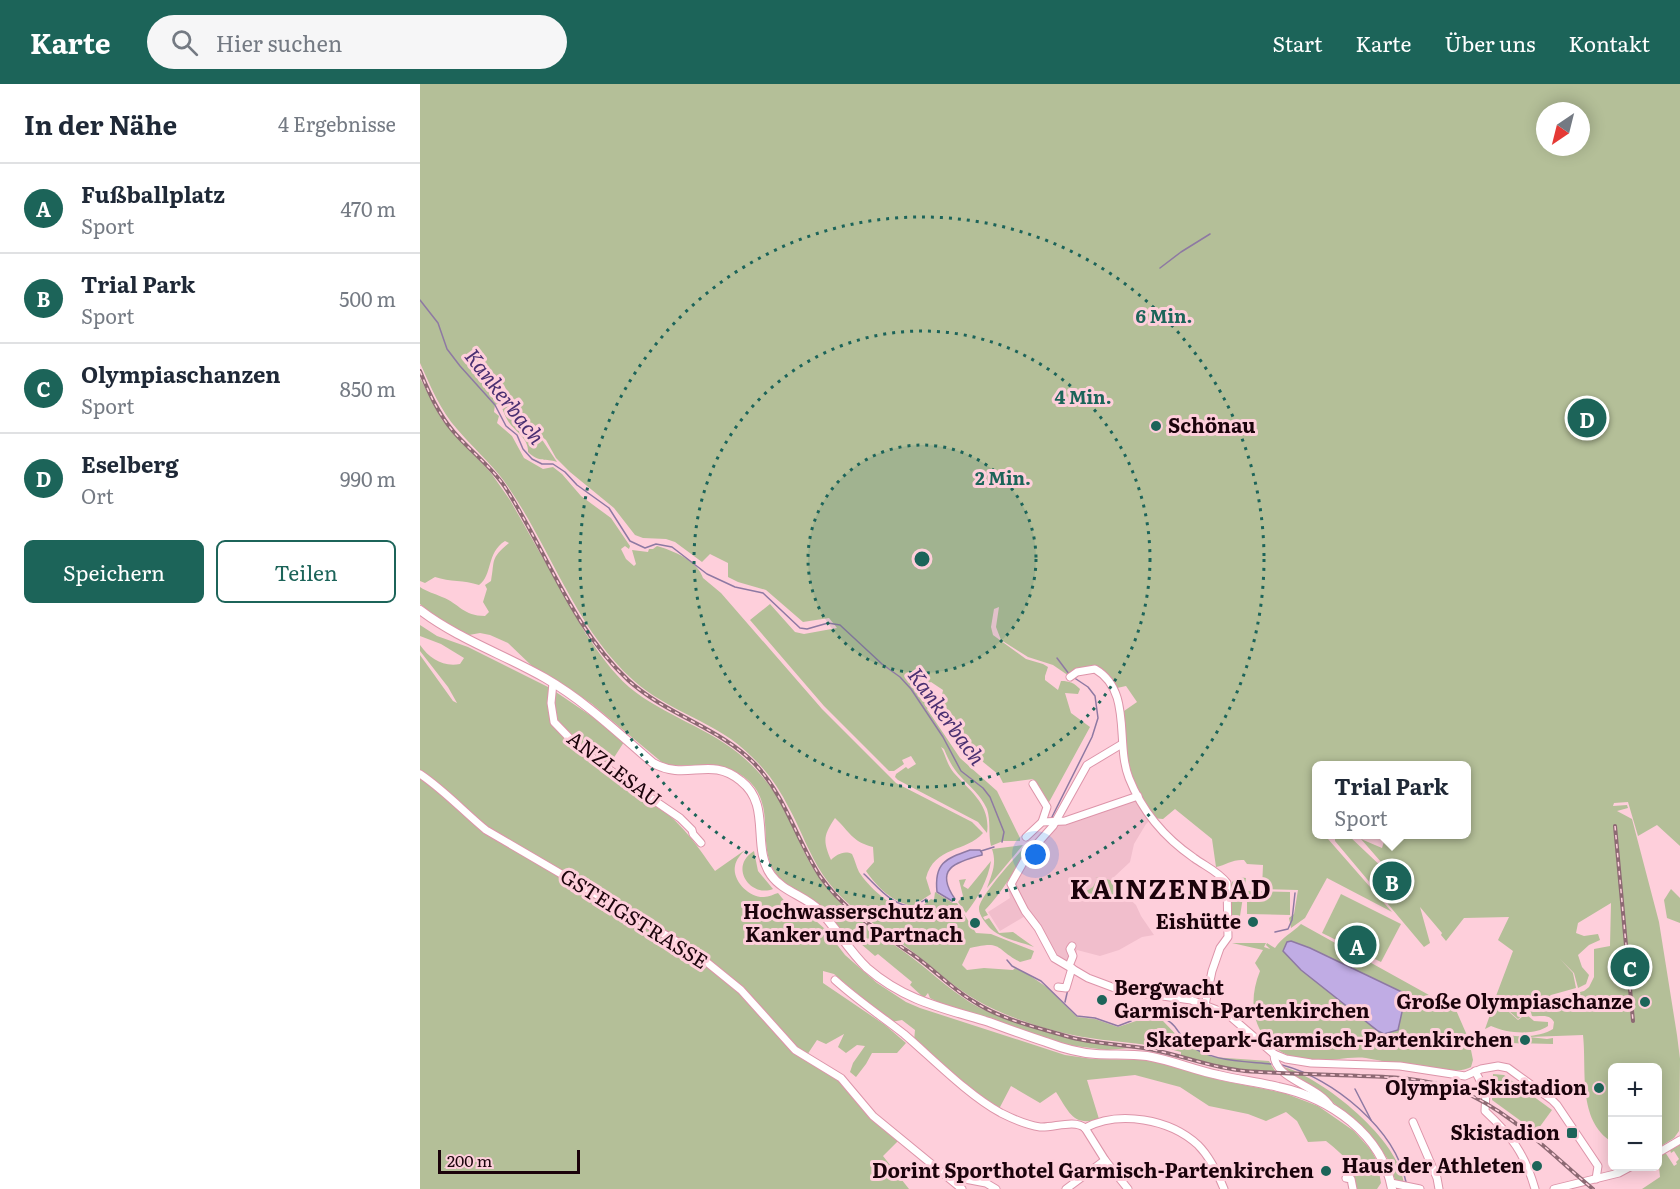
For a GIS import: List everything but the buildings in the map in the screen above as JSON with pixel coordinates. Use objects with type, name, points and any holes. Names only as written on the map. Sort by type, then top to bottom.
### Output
[{"type":"main road","points":[[420,610],[455,634],[553,683],[594,711],[653,763],[680,772],[716,769],[733,775],[746,785],[757,802],[763,855],[770,874],[782,886],[818,909],[865,966],[905,995],[1066,1049],[1094,1054],[1155,1058],[1220,1076],[1280,1087],[1307,1096],[1331,1107],[1359,1129],[1381,1157],[1398,1186]]},
{"type":"street","points":[[1071,676],[1077,672],[1095,669],[1109,680],[1115,689],[1121,711],[1123,758],[1129,778],[1151,819],[1172,840],[1227,883],[1228,937],[1220,948],[1212,971],[1205,1005]]},
{"type":"street","name":"ANZLESAU","points":[[553,683],[551,703],[554,722],[582,751],[680,818],[701,843]]},
{"type":"street","points":[[1122,744],[1087,765],[1028,854],[1011,884],[1025,911],[1038,928],[1054,958],[1088,978],[1120,990],[1173,997],[1205,1005],[1231,1017],[1275,1060],[1280,1071],[1326,1098],[1331,1107]]},
{"type":"street","name":"GSTEIGSTRASSE","points":[[420,774],[436,784],[486,830],[693,951],[741,990],[795,1050],[841,1078],[873,1116],[962,1189]]},
{"type":"street","points":[[1033,784],[1047,807],[1049,822]]},
{"type":"street","points":[[1026,837],[1049,822],[1092,813],[1138,796]]},
{"type":"street","points":[[1058,987],[1066,988],[1072,959],[1070,949],[1072,946]]},
{"type":"street","points":[[835,980],[988,1106],[1032,1125],[1053,1127],[1080,1124],[1128,1189]]},
{"type":"street","points":[[1275,1060],[1400,1066],[1465,1076],[1475,1071],[1498,1066],[1508,1068],[1552,1100],[1598,1166],[1596,1179]]},
{"type":"street","points":[[1475,1071],[1486,1092],[1485,1111],[1510,1136],[1522,1155],[1535,1189]]},
{"type":"street","points":[[1085,1128],[1121,1119],[1144,1120],[1162,1125],[1188,1137],[1200,1148],[1208,1158],[1224,1189]]},
{"type":"street","points":[[1413,1122],[1437,1178],[1439,1189]]},
{"type":"street","points":[[1662,1151],[1680,1140]]},
{"type":"street","points":[[1066,1189],[1105,1160]]},
{"type":"street","points":[[1554,1189],[1573,1187],[1620,1171]]},
{"type":"street","name":"GSTEIGSTRASSE","points":[[943,1174],[952,1172],[965,1179],[996,1189]]},
{"type":"street","points":[[1346,1178],[1351,1179],[1353,1189]]},
{"type":"street","points":[[1398,1186],[1420,1189]]},
{"type":"shaded area","points":[[1138,796],[1151,819],[1134,844],[1130,862],[1114,877],[1121,891],[1136,905],[1154,935],[1142,937],[1119,950],[1100,956],[1077,950],[1073,964],[1052,953],[1027,915],[1000,931],[988,912],[1010,898],[1008,887],[1020,861],[1045,831],[1065,821]]},
{"type":"shaded area","points":[[970,850],[980,850],[982,855],[956,864],[947,874],[949,889],[955,899],[952,901],[937,892],[937,874],[948,860]]},
{"type":"shaded area","points":[[1291,941],[1406,994],[1398,1030],[1384,1034],[1378,1031],[1301,970],[1283,951],[1287,942]]},
{"type":"green space","points":[[420,84],[1680,84],[1680,846],[1657,825],[1638,836],[1628,802],[1614,803],[1613,806],[1627,805],[1628,808],[1617,811],[1632,819],[1659,922],[1680,1059],[1679,1131],[1674,1138],[1662,1146],[1662,1063],[1608,1063],[1608,1139],[1593,1121],[1588,1108],[1583,1035],[1529,1037],[1553,1038],[1553,1044],[1507,1043],[1510,1035],[1531,1036],[1553,1029],[1552,1019],[1547,1016],[1532,1016],[1530,1009],[1518,1019],[1510,1012],[1519,994],[1509,1012],[1518,1020],[1526,1014],[1534,1021],[1548,1022],[1548,1026],[1528,1032],[1512,1032],[1491,1026],[1485,1029],[1496,998],[1501,996],[1496,996],[1513,951],[1498,940],[1509,917],[1464,918],[1446,941],[1420,907],[1430,943],[1424,947],[1335,841],[1335,839],[1352,839],[1386,871],[1388,870],[1361,839],[1382,848],[1385,839],[1471,839],[1471,761],[1312,761],[1312,839],[1328,839],[1392,912],[1327,878],[1305,918],[1291,928],[1289,918],[1294,914],[1298,890],[1262,889],[1263,865],[1247,864],[1244,860],[1240,860],[1216,867],[1212,839],[1175,809],[1163,819],[1151,818],[1128,771],[1124,711],[1137,702],[1126,686],[1117,688],[1104,672],[1096,667],[1069,676],[1053,665],[1028,657],[1001,640],[996,627],[999,607],[994,609],[991,627],[993,635],[1026,659],[1048,667],[1045,680],[1058,690],[1061,681],[1078,687],[1080,689],[1078,694],[1065,693],[1071,713],[1090,727],[1048,804],[1033,779],[1003,783],[999,775],[966,748],[961,730],[941,700],[943,690],[931,682],[923,685],[930,701],[926,705],[927,709],[960,758],[997,791],[1020,838],[1020,841],[1003,841],[991,846],[987,809],[978,795],[956,771],[944,749],[941,747],[952,770],[983,806],[987,833],[978,822],[898,780],[895,777],[896,774],[916,764],[911,756],[902,760],[904,764],[894,771],[889,771],[824,706],[750,620],[770,604],[795,632],[804,634],[837,628],[829,618],[803,622],[766,590],[728,577],[728,563],[710,554],[702,562],[675,542],[635,535],[614,508],[570,472],[556,458],[546,440],[526,424],[504,385],[496,377],[515,412],[525,425],[543,441],[557,462],[539,459],[528,452],[526,443],[508,421],[500,403],[495,405],[494,412],[499,416],[497,423],[512,436],[524,458],[543,469],[553,467],[581,496],[611,518],[630,546],[629,549],[625,546],[621,549],[626,559],[634,566],[636,564],[632,550],[648,552],[649,549],[657,546],[691,562],[822,709],[896,783],[972,822],[983,833],[968,844],[936,860],[926,878],[931,894],[913,906],[892,898],[875,883],[866,871],[874,862],[873,847],[855,839],[835,818],[828,829],[826,839],[831,860],[843,853],[852,854],[859,872],[869,884],[883,898],[899,908],[915,910],[931,899],[934,900],[935,892],[957,903],[976,933],[991,934],[1034,951],[1031,959],[1020,962],[994,945],[970,948],[962,965],[967,970],[984,968],[1013,970],[1015,968],[1048,988],[1077,1017],[1095,1019],[1118,1027],[1139,1020],[1145,1015],[1163,1021],[1187,1046],[1186,1043],[1212,1057],[1269,1061],[1275,1071],[1227,1068],[1181,1056],[1181,1052],[1170,1049],[1062,1032],[1003,1013],[969,996],[865,917],[832,887],[813,859],[781,794],[751,756],[724,734],[647,691],[612,659],[578,611],[504,481],[446,414],[420,363]],"holes":[[[1611,903],[1610,946],[1594,949],[1594,977],[1589,987],[1584,991],[1553,999],[1531,1009],[1551,995],[1576,988],[1573,973],[1560,959],[1574,973],[1578,988],[1586,984],[1589,975],[1582,967],[1578,955],[1589,945],[1600,940],[1598,934],[1584,936],[1576,933],[1578,923]]]},
{"type":"green space","points":[[420,378],[442,420],[491,473],[510,500],[586,634],[606,662],[629,687],[657,706],[717,738],[756,770],[782,805],[816,872],[848,910],[912,957],[953,991],[984,1010],[1065,1036],[1104,1045],[1131,1048],[1107,1050],[1067,1045],[944,1005],[930,998],[928,993],[924,998],[910,985],[912,982],[878,954],[875,956],[861,944],[862,942],[845,935],[821,907],[778,877],[766,845],[763,805],[750,782],[736,772],[719,766],[664,764],[592,704],[533,667],[508,643],[490,635],[480,633],[469,635],[441,621],[420,604],[420,587],[448,600],[466,612],[485,616],[489,612],[483,602],[487,589],[485,585],[491,581],[496,556],[509,543],[505,541],[499,546],[486,576],[479,585],[435,577],[425,583],[420,581]]},
{"type":"green space","points":[[420,625],[437,636],[468,647],[550,688],[606,726],[624,742],[604,773],[637,790],[667,813],[688,835],[715,871],[745,850],[735,866],[736,877],[743,888],[759,897],[778,893],[791,909],[798,905],[825,929],[845,955],[877,983],[906,1002],[1065,1055],[1093,1059],[1149,1060],[1219,1080],[1284,1093],[1318,1106],[1354,1131],[1371,1150],[1377,1161],[1381,1183],[1377,1189],[1355,1189],[1350,1166],[1344,1157],[1326,1141],[1308,1142],[1297,1121],[1286,1112],[1266,1121],[1248,1114],[1209,1106],[1180,1087],[1135,1075],[1087,1080],[1099,1119],[1083,1121],[1077,1119],[1068,1111],[1056,1092],[1040,1103],[1011,1086],[999,1109],[978,1096],[914,1041],[915,1030],[902,1020],[891,1022],[834,974],[823,971],[823,983],[885,1025],[906,1043],[897,1053],[872,1053],[856,1077],[850,1072],[853,1063],[865,1046],[857,1045],[846,1053],[838,1047],[844,1034],[826,1044],[817,1040],[805,1058],[839,1080],[898,1141],[883,1156],[909,1189],[420,1189],[420,655],[453,701],[457,703],[448,687],[420,651],[420,645],[433,658],[443,663],[460,664],[464,658],[441,644],[420,636]]},
{"type":"green space","points":[[1030,841],[1036,842],[985,910],[988,915],[983,917],[985,920],[989,918],[999,933],[1013,932],[1034,947],[995,932],[985,922],[979,909],[992,885]]},
{"type":"green space","points":[[1023,845],[987,888],[994,864],[992,849]]},
{"type":"green space","points":[[754,851],[758,871],[773,889],[765,891],[757,889],[746,879],[743,865],[746,858]]},
{"type":"green space","points":[[991,861],[982,888],[966,913],[958,902],[963,896],[959,880],[966,879],[963,886],[968,889]]},
{"type":"green space","points":[[1095,877],[1110,880],[1116,891],[1112,896],[1109,896],[1106,890],[1093,897],[1095,902],[1091,899],[1088,901],[1083,893],[1093,887],[1097,879],[1104,880]]},
{"type":"green space","points":[[1238,877],[1246,878],[1240,916],[1231,915],[1231,884],[1233,881],[1237,882]]},
{"type":"green space","points":[[1671,889],[1680,898],[1680,923],[1667,918],[1664,900]]},
{"type":"green space","points":[[1247,891],[1290,892],[1290,915],[1247,914]]},
{"type":"green space","points":[[1341,894],[1401,924],[1381,962],[1322,933]]},
{"type":"green space","name":"KAINZENBAD","points":[[1301,924],[1456,1010],[1469,1040],[1473,1060],[1471,1067],[1449,1071],[1435,1070],[1366,1058],[1312,1061],[1295,1058],[1280,1051],[1269,1042],[1260,1031],[1255,1018],[1254,1003],[1255,987],[1260,971],[1255,963],[1263,950],[1232,943],[1266,943],[1264,947],[1270,949],[1267,943],[1275,948]]},
{"type":"green space","points":[[1284,1067],[1319,1084],[1358,1114],[1389,1149],[1399,1167],[1404,1184],[1396,1182],[1387,1158],[1369,1134],[1320,1091],[1282,1069]]},
{"type":"green space","points":[[1493,1074],[1504,1075],[1552,1110],[1536,1132],[1492,1100]]},
{"type":"green space","points":[[1680,1144],[1680,1189],[1642,1189],[1660,1177],[1662,1154],[1665,1152],[1674,1166],[1677,1164],[1679,1159],[1674,1151],[1671,1153],[1670,1150]]},
{"type":"waterway","points":[[1160,268],[1210,234]]},
{"type":"waterway","name":"Kankerbach","points":[[420,300],[438,323],[447,349],[495,405],[506,426],[517,435],[523,449],[532,459],[542,464],[553,464],[565,472],[577,485],[609,508],[630,541],[645,548],[656,544],[672,547],[707,574],[735,587],[763,593],[800,628],[807,629],[828,623],[840,625],[882,664],[900,677],[911,689],[943,737],[961,771],[983,788],[990,797],[1004,832],[1002,842]]},
{"type":"waterway","points":[[1057,658],[1069,674]]},
{"type":"waterway","points":[[1051,819],[1092,737],[1098,718],[1095,696],[1088,687],[1073,677]]},
{"type":"waterway","name":"Kankerbach","points":[[981,851],[994,847]]},
{"type":"waterway","points":[[864,874],[892,900],[906,906],[914,907],[926,899]]},
{"type":"waterway","points":[[1275,932],[1288,929],[1292,920],[1295,893]]},
{"type":"waterway","name":"Kankerbach","points":[[1007,960],[1012,966],[1041,981],[1077,1016],[1095,1018],[1118,1026],[1131,1021],[1142,1010],[1167,1020],[1185,1042],[1194,1049],[1215,1057],[1271,1064]]},
{"type":"waterway","points":[[1065,1002],[1068,989]]},
{"type":"waterway","name":"Kankerbach","points":[[1282,1065],[1321,1081],[1359,1108],[1389,1143],[1400,1162],[1406,1182]]},
{"type":"waterway","points":[[1355,1089],[1371,1120]]},
{"type":"railway","points":[[420,371],[434,402],[448,424],[505,487],[575,613],[608,659],[643,692],[725,740],[755,764],[775,790],[812,862],[829,888],[860,917],[915,956],[964,995],[1006,1018],[1066,1036],[1086,1041],[1149,1049],[1233,1069],[1397,1078],[1446,1086],[1495,1109],[1546,1148],[1593,1189]]},
{"type":"railway","points":[[1615,826],[1633,1021]]},
{"type":"place","name":"Eselberg","points":[[1587,418]]},
{"type":"place","name":"Schönau","points":[[1156,426]]},
{"type":"place","name":"Trial Park","points":[[1392,881]]},
{"type":"place","name":"Eishütte","points":[[1253,922]]},
{"type":"place","name":"Hochwasserschutz an Kanker und Partnach","points":[[975,923]]},
{"type":"place","name":"Fußballplatz","points":[[1357,945]]},
{"type":"place","name":"Olympiaschanzen","points":[[1630,967]]},
{"type":"place","name":"Bergwacht Garmisch-Partenkirchen","points":[[1102,1000]]},
{"type":"place","name":"Große Olympiaschanze","points":[[1645,1002]]},
{"type":"place","name":"Skatepark-Garmisch-Partenkirchen","points":[[1525,1040]]},
{"type":"place","name":"Olympia-Skistadion","points":[[1599,1088]]},
{"type":"place","name":"Skistadion","points":[[1572,1133]]},
{"type":"place","name":"Haus der Athleten","points":[[1537,1166]]},
{"type":"place","name":"Dorint Sporthotel Garmisch-Partenkirchen","points":[[1326,1171]]},
{"type":"district","name":"KAINZENBAD","points":[[1171,890]]}]
